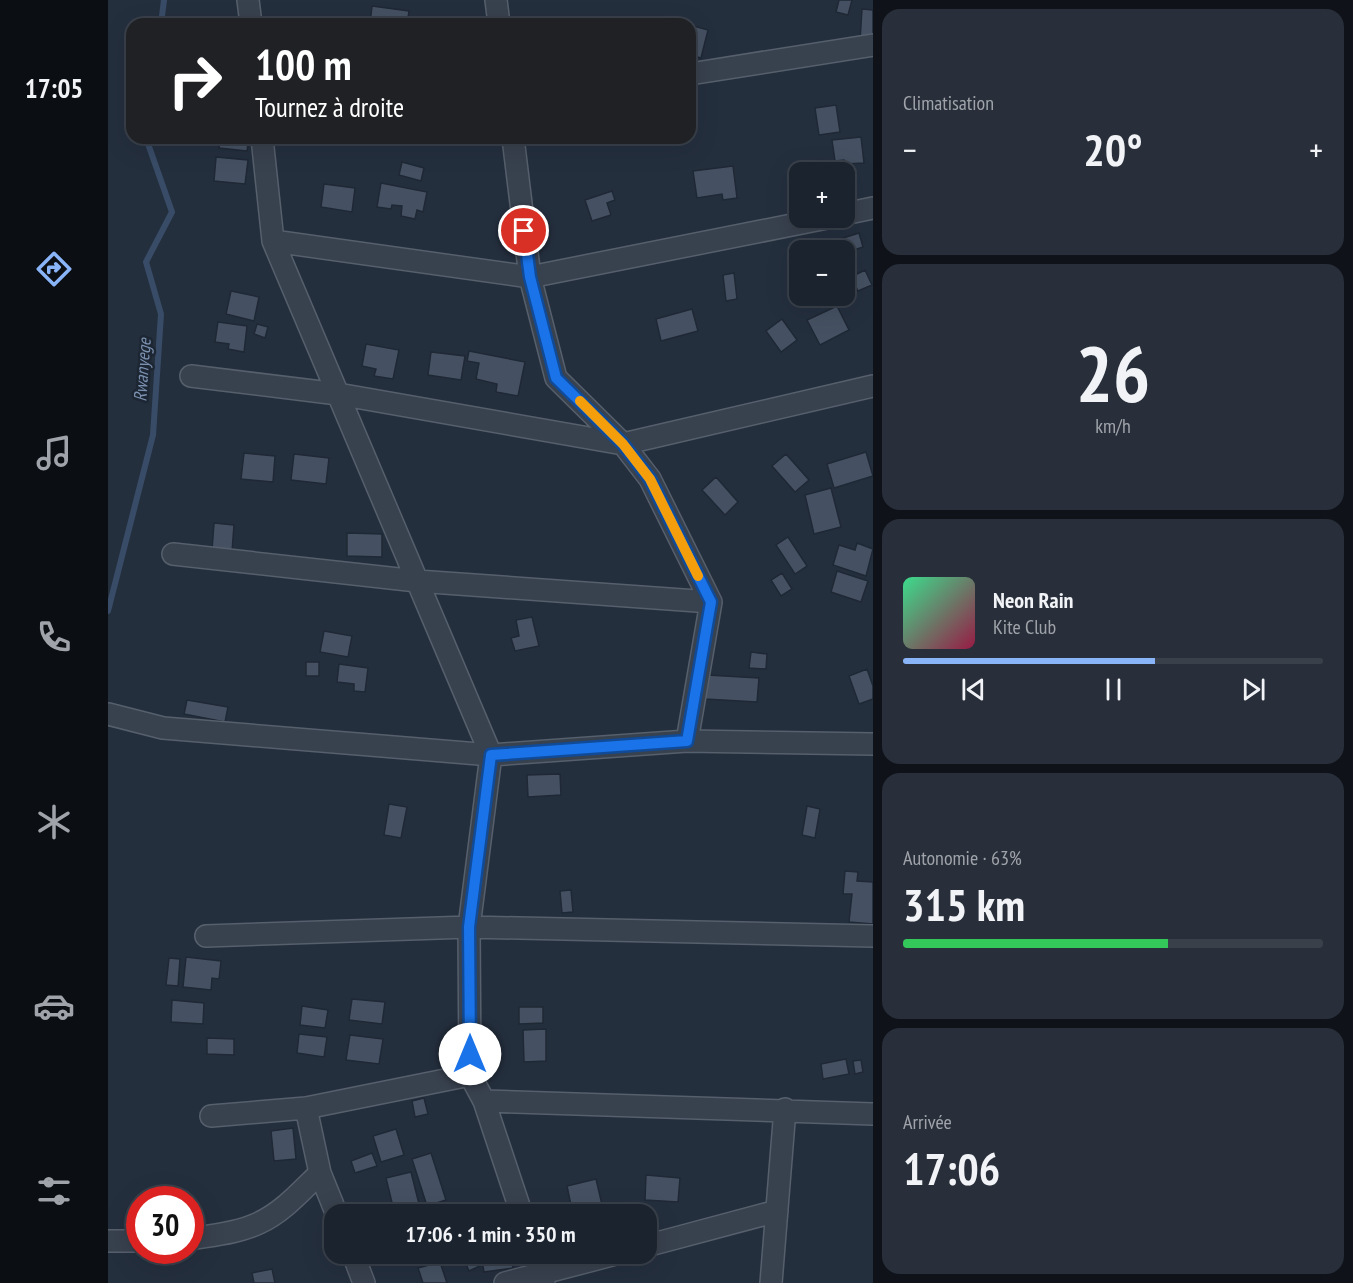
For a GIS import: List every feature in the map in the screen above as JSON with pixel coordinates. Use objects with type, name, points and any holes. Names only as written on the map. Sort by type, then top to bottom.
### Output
[{"type":"street","points":[[248,0],[250,18]]},
{"type":"street","points":[[496,0],[498,18]]},
{"type":"street","points":[[696,73],[873,45]]},
{"type":"street","points":[[263,144],[273,241],[491,755],[469,927],[470,1075],[484,1101],[518,1204]]},
{"type":"street","points":[[514,144],[530,277],[556,378],[623,444],[650,479],[711,602],[687,741]]},
{"type":"street","points":[[855,212],[873,208]]},
{"type":"street","points":[[273,241],[530,277],[789,226]]},
{"type":"street","points":[[191,376],[338,394],[623,444],[873,386]]},
{"type":"street","points":[[173,554],[417,580],[711,602]]},
{"type":"street","points":[[108,714],[163,728],[491,755],[687,741],[873,744]]},
{"type":"street","points":[[206,936],[469,927],[873,936]]},
{"type":"street","points":[[211,1116],[306,1108],[470,1075]]},
{"type":"street","points":[[484,1101],[785,1109],[873,1114]]},
{"type":"street","points":[[306,1108],[320,1173],[333,1204]]},
{"type":"street","points":[[771,1283],[785,1109]]},
{"type":"street","points":[[204,1237],[259,1223],[284,1207],[320,1173]]},
{"type":"street","points":[[657,1243],[777,1211]]},
{"type":"street","points":[[108,1241],[126,1241]]},
{"type":"street","points":[[356,1264],[364,1283]]},
{"type":"street","points":[[505,1283],[540,1270],[568,1264]]},
{"type":"building","points":[[839,0],[852,0],[848,15],[836,12]]},
{"type":"building","points":[[372,6],[409,11],[408,18],[371,18]]},
{"type":"building","points":[[862,9],[873,10],[873,42],[860,41]]},
{"type":"building","points":[[696,27],[708,30],[701,58],[696,57]]},
{"type":"building","points":[[836,105],[840,132],[819,135],[815,108]]},
{"type":"building","points":[[861,137],[864,163],[835,161],[832,140]]},
{"type":"building","points":[[219,144],[248,144],[247,151],[219,148]]},
{"type":"building","points":[[216,157],[248,160],[245,184],[214,181]]},
{"type":"building","points":[[402,162],[424,168],[421,181],[399,175]]},
{"type":"building","points":[[733,166],[737,198],[723,200],[722,194],[697,198],[693,171]]},
{"type":"building","points":[[381,183],[427,192],[423,212],[417,210],[415,219],[401,216],[402,206],[392,205],[391,209],[377,207]]},
{"type":"building","points":[[324,184],[355,188],[352,212],[321,207]]},
{"type":"building","points":[[612,191],[615,200],[607,203],[611,215],[592,221],[585,200]]},
{"type":"building","points":[[859,233],[863,247],[855,250],[855,240],[840,239]]},
{"type":"building","points":[[865,270],[872,285],[858,291],[855,285],[855,275]]},
{"type":"building","points":[[734,273],[737,299],[726,301],[723,275]]},
{"type":"building","points":[[231,291],[259,297],[254,321],[226,314]]},
{"type":"building","points":[[837,306],[849,330],[820,345],[807,320]]},
{"type":"building","points":[[692,309],[698,331],[661,341],[656,319]]},
{"type":"building","points":[[782,319],[797,340],[781,352],[766,331]]},
{"type":"building","points":[[218,322],[247,326],[244,352],[228,349],[229,344],[215,342]]},
{"type":"building","points":[[257,324],[268,327],[265,338],[254,334]]},
{"type":"building","points":[[366,344],[399,350],[393,379],[374,376],[376,369],[362,366]]},
{"type":"building","points":[[469,351],[525,362],[518,396],[496,392],[497,384],[476,379],[479,363],[467,361]]},
{"type":"building","points":[[431,352],[465,356],[461,380],[428,375]]},
{"type":"building","points":[[866,452],[873,476],[834,488],[827,464]]},
{"type":"building","points":[[244,453],[275,456],[273,482],[241,479]]},
{"type":"building","points":[[294,454],[329,458],[326,484],[291,480]]},
{"type":"building","points":[[786,454],[809,480],[795,492],[772,466]]},
{"type":"building","points":[[716,477],[738,502],[725,515],[702,490]]},
{"type":"building","points":[[831,488],[841,527],[814,534],[805,495]]},
{"type":"building","points":[[214,523],[234,525],[232,552],[212,550]]},
{"type":"building","points":[[347,533],[382,534],[382,557],[347,556]]},
{"type":"building","points":[[788,537],[807,566],[795,574],[776,545]]},
{"type":"building","points":[[857,543],[873,549],[866,576],[833,565],[839,545],[855,550]]},
{"type":"building","points":[[837,571],[868,581],[861,602],[831,592]]},
{"type":"building","points":[[782,573],[792,589],[781,596],[771,580]]},
{"type":"building","points":[[532,617],[539,646],[515,651],[511,638],[519,636],[516,620]]},
{"type":"building","points":[[324,631],[352,636],[348,657],[320,652]]},
{"type":"building","points":[[751,652],[767,654],[766,669],[749,668]]},
{"type":"building","points":[[306,662],[319,662],[319,676],[306,676]]},
{"type":"building","points":[[339,664],[368,668],[365,692],[354,691],[354,684],[337,682]]},
{"type":"building","points":[[867,669],[873,686],[873,699],[859,704],[849,676]]},
{"type":"building","points":[[707,675],[759,678],[757,702],[705,699]]},
{"type":"building","points":[[187,700],[228,707],[225,722],[184,714]]},
{"type":"building","points":[[560,774],[561,795],[528,797],[527,775]]},
{"type":"building","points":[[389,804],[407,807],[401,838],[384,835]]},
{"type":"building","points":[[807,806],[820,809],[815,838],[802,835]]},
{"type":"building","points":[[845,871],[858,872],[857,881],[873,882],[873,924],[849,922],[852,894],[843,894]]},
{"type":"building","points":[[571,890],[573,912],[562,913],[560,891]]},
{"type":"building","points":[[186,957],[221,961],[219,979],[212,978],[211,990],[183,987]]},
{"type":"building","points":[[169,958],[180,959],[178,986],[166,985]]},
{"type":"building","points":[[352,999],[385,1002],[382,1024],[349,1020]]},
{"type":"building","points":[[172,1000],[204,1003],[203,1024],[171,1022]]},
{"type":"building","points":[[302,1006],[328,1010],[325,1028],[300,1025]]},
{"type":"building","points":[[519,1007],[543,1007],[543,1023],[519,1024]]},
{"type":"building","points":[[546,1029],[546,1061],[524,1062],[523,1030]]},
{"type":"building","points":[[299,1034],[327,1037],[324,1057],[297,1053]]},
{"type":"building","points":[[350,1035],[383,1039],[379,1064],[346,1060]]},
{"type":"building","points":[[207,1038],[234,1039],[234,1055],[207,1054]]},
{"type":"building","points":[[846,1059],[849,1074],[823,1079],[821,1064]]},
{"type":"building","points":[[861,1060],[863,1072],[855,1074],[853,1061]]},
{"type":"building","points":[[424,1098],[428,1114],[415,1117],[412,1101]]},
{"type":"building","points":[[293,1128],[296,1159],[274,1161],[271,1131]]},
{"type":"building","points":[[396,1129],[404,1155],[381,1162],[373,1136]]},
{"type":"building","points":[[372,1153],[377,1166],[355,1173],[351,1161]]},
{"type":"building","points":[[431,1153],[446,1200],[426,1204],[412,1159]]},
{"type":"building","points":[[411,1172],[419,1204],[392,1204],[386,1178]]},
{"type":"building","points":[[646,1175],[680,1178],[678,1202],[645,1200]]},
{"type":"building","points":[[596,1179],[602,1204],[571,1204],[567,1186]]},
{"type":"building","points":[[441,1264],[447,1283],[423,1283],[418,1268]]},
{"type":"building","points":[[466,1264],[479,1264],[480,1266],[469,1271]]},
{"type":"building","points":[[483,1264],[512,1264],[513,1268],[484,1272]]},
{"type":"building","points":[[272,1269],[275,1283],[254,1283],[252,1273]]},
{"type":"waterway","name":"Rwanyege","points":[[162,18],[164,0]]},
{"type":"waterway","name":"Rwanyege","points":[[108,611],[153,435],[161,314],[146,262],[172,212],[148,144]]},
{"type":"slow traffic","points":[[580,401],[623,444],[650,479],[698,576]]},
{"type":"route","points":[[470,1054],[469,927],[491,755],[687,741],[711,602],[650,479],[623,444],[556,378],[530,277],[524,231]]}]
